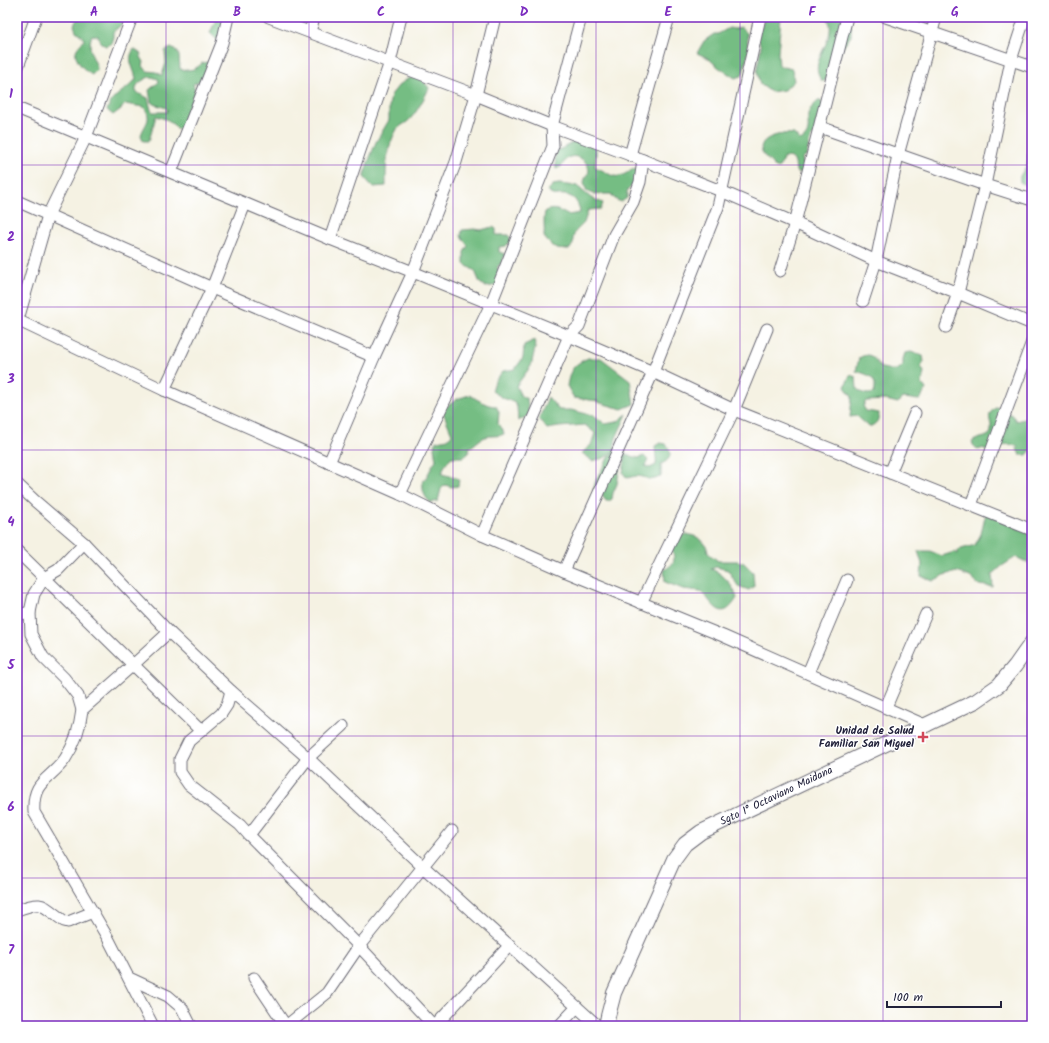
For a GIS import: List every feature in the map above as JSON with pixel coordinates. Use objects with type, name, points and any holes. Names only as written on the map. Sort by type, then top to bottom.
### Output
[{"type":"main road","name":"Sgto 1° Octaviano Maidana","points":[[606,1026],[614,993],[674,859],[685,844],[701,832],[927,726],[976,701],[999,685],[1032,642]]},
{"type":"street","points":[[17,69],[36,17]]},
{"type":"street","points":[[132,17],[86,137],[48,215],[17,321],[164,390],[400,494],[482,535],[564,571],[723,636],[927,726]]},
{"type":"street","points":[[171,172],[222,43],[228,17]]},
{"type":"street","points":[[269,17],[476,95],[721,191],[796,223],[876,261],[1032,324]]},
{"type":"street","points":[[310,32],[314,17]]},
{"type":"street","points":[[330,239],[390,62],[402,17]]},
{"type":"street","points":[[330,463],[374,357],[413,272],[456,162],[476,95],[495,17]]},
{"type":"street","points":[[400,494],[491,304],[553,146],[552,126],[581,17]]},
{"type":"street","points":[[630,155],[669,17]]},
{"type":"street","points":[[564,571],[653,372],[718,207],[760,17]]},
{"type":"street","points":[[780,271],[796,223],[847,17]]},
{"type":"street","points":[[886,17],[1032,67]]},
{"type":"street","points":[[863,301],[876,261],[898,155],[936,17]]},
{"type":"street","points":[[946,327],[958,293],[985,185],[1012,60],[1025,17]]},
{"type":"street","points":[[17,108],[245,204],[569,336],[653,372],[734,410],[1032,530]]},
{"type":"street","points":[[820,127],[1032,200]]},
{"type":"street","points":[[482,535],[569,336],[579,326],[614,235],[633,202],[640,182],[643,160]]},
{"type":"street","points":[[17,201],[212,288],[374,357]]},
{"type":"street","points":[[164,390],[212,288],[245,204]]},
{"type":"street","points":[[641,603],[734,410],[767,329]]},
{"type":"street","points":[[970,505],[1032,342]]},
{"type":"street","points":[[890,473],[915,413]]},
{"type":"street","points":[[17,484],[84,543],[169,632],[231,691],[308,758],[423,867],[510,944],[598,1026]]},
{"type":"street","points":[[84,543],[58,570],[44,578],[34,594],[30,612],[31,634],[43,657],[64,678],[78,696],[82,710],[75,739],[64,759],[38,787],[34,794],[34,812],[93,912],[153,1026]]},
{"type":"street","points":[[17,552],[201,731]]},
{"type":"street","points":[[808,673],[847,580]]},
{"type":"street","points":[[17,615],[30,612]]},
{"type":"street","points":[[886,707],[926,614]]},
{"type":"street","points":[[82,710],[134,665],[169,632]]},
{"type":"street","points":[[231,691],[227,705],[221,714],[189,741],[180,759],[180,772],[189,785],[240,825],[435,1026],[510,944]]},
{"type":"street","points":[[249,835],[308,758],[343,726]]},
{"type":"street","points":[[254,978],[286,1026],[326,993],[359,946],[452,830]]},
{"type":"street","points":[[17,910],[36,904],[41,904],[64,921],[68,922],[93,912]]},
{"type":"street","points":[[129,978],[168,996],[182,1008],[191,1026]]},
{"type":"street","points":[[559,1026],[577,1007]]},
{"type":"street","points":[[17,1021],[19,1026]]},
{"type":"green space","points":[[98,17],[128,17],[127,20],[113,32],[111,44],[105,46],[98,36],[92,35],[90,41],[91,49],[97,70],[92,75],[78,62],[76,51],[84,40],[76,31],[74,25],[77,19],[89,19],[95,21]]},
{"type":"green space","points":[[217,17],[231,17],[217,40],[210,33]]},
{"type":"green space","points":[[765,17],[781,17],[778,53],[779,66],[792,69],[794,81],[784,90],[771,92],[760,84],[757,71],[761,47],[757,35]]},
{"type":"green space","points":[[827,17],[849,17],[851,36],[842,49],[825,81],[822,81],[818,73],[818,66],[830,33],[830,25]]},
{"type":"green space","points":[[741,27],[747,33],[750,49],[742,76],[735,78],[718,67],[708,58],[697,53],[704,41],[714,34],[718,34],[729,28],[735,29]]},
{"type":"green space","points":[[171,48],[177,51],[180,69],[192,69],[202,63],[208,62],[211,68],[204,78],[193,84],[195,90],[194,96],[188,107],[187,120],[184,126],[178,129],[168,120],[156,116],[149,141],[143,141],[141,135],[148,118],[147,111],[144,107],[125,104],[113,115],[107,110],[112,100],[136,79],[131,64],[131,57],[134,49],[141,54],[144,62],[143,66],[147,71],[156,72],[162,75],[166,63],[165,51]],"holes":[[[149,77],[158,79],[159,82],[149,90],[151,102],[167,109],[167,112],[153,112],[151,110],[148,98],[136,92],[137,86],[140,83]]]},
{"type":"green space","points":[[409,78],[421,78],[429,88],[413,115],[407,122],[397,129],[393,136],[387,157],[386,186],[373,187],[364,177],[367,165],[376,142],[389,120],[391,95],[399,85]]},
{"type":"green space","points":[[818,101],[821,101],[827,118],[826,130],[811,138],[807,155],[802,158],[804,169],[802,172],[798,173],[796,171],[794,160],[787,157],[783,158],[782,163],[778,168],[775,167],[762,152],[761,147],[763,143],[767,139],[784,134],[794,134],[800,141],[804,139],[808,133],[808,115],[812,107]]},
{"type":"green space","points":[[579,139],[596,148],[595,167],[613,176],[621,176],[633,169],[639,170],[636,182],[627,191],[627,198],[621,202],[615,199],[611,194],[593,194],[587,191],[584,182],[589,170],[586,163],[581,158],[574,156],[567,158],[562,166],[556,169],[555,157],[557,151]]},
{"type":"green space","points":[[1028,153],[1032,153],[1032,188],[1020,182],[1020,176],[1027,165]]},
{"type":"green space","points":[[559,184],[577,186],[591,198],[603,203],[601,209],[588,210],[584,223],[575,232],[573,244],[570,249],[561,250],[555,248],[544,237],[545,211],[554,209],[568,215],[580,213],[579,207],[574,199],[563,195],[552,195],[548,190],[553,185]]},
{"type":"green space","points":[[493,227],[496,229],[496,235],[509,235],[511,241],[506,246],[499,247],[499,252],[505,254],[502,263],[497,267],[500,273],[498,285],[486,287],[480,283],[475,271],[464,264],[464,252],[468,246],[461,236],[462,230],[481,230]]},
{"type":"green space","points":[[535,340],[536,344],[531,366],[516,386],[521,396],[527,399],[529,415],[518,421],[517,407],[515,403],[492,391],[495,381],[503,371],[515,369],[523,358],[524,345]]},
{"type":"green space","points":[[911,352],[923,356],[924,362],[921,367],[924,372],[922,384],[926,389],[920,400],[902,398],[898,403],[886,400],[866,401],[863,406],[866,411],[879,413],[877,422],[869,427],[857,416],[850,417],[852,397],[845,387],[850,375],[856,377],[857,389],[861,392],[865,394],[874,393],[875,388],[875,383],[871,378],[856,371],[859,358],[867,355],[870,356],[881,368],[895,370],[903,365],[905,353]]},
{"type":"green space","points":[[588,358],[601,358],[630,380],[634,404],[622,409],[597,402],[598,401],[574,398],[567,386],[569,375],[576,365]]},
{"type":"green space","points":[[469,395],[485,404],[496,406],[499,412],[498,424],[502,428],[504,434],[487,436],[483,438],[469,448],[469,453],[464,457],[451,457],[444,467],[442,474],[459,479],[458,486],[452,487],[445,485],[441,489],[438,501],[431,503],[424,494],[423,481],[436,460],[434,447],[436,441],[448,439],[452,434],[442,410],[457,399]]},
{"type":"green space","points":[[548,397],[559,410],[571,410],[595,416],[605,424],[617,422],[627,414],[616,438],[614,449],[625,446],[625,458],[620,466],[617,484],[612,499],[609,501],[606,501],[600,493],[594,492],[594,487],[599,474],[613,451],[604,458],[592,461],[582,453],[591,445],[595,433],[585,425],[547,429],[539,419]]},
{"type":"green space","points":[[997,407],[1010,414],[1016,421],[1028,418],[1032,419],[1032,449],[1027,455],[1020,455],[1017,449],[1018,447],[1007,444],[1000,447],[998,452],[991,452],[985,450],[984,448],[978,450],[973,445],[972,442],[974,440],[986,437],[990,434],[990,413]]},
{"type":"green space","points":[[660,443],[666,444],[670,450],[669,458],[661,464],[661,476],[654,479],[638,476],[627,478],[623,473],[626,454],[638,458],[644,456],[648,460],[645,466],[650,468],[656,465],[655,446]]},
{"type":"green space","points":[[987,509],[1032,528],[1032,558],[1028,563],[1016,557],[1002,566],[992,575],[993,587],[979,585],[970,577],[957,572],[944,575],[933,581],[921,576],[922,564],[918,551],[930,551],[942,556],[954,552],[958,554],[958,550],[975,545],[981,534]]},
{"type":"green space","points":[[686,534],[694,536],[704,542],[708,553],[718,561],[738,561],[744,563],[753,572],[754,586],[749,590],[738,586],[728,570],[716,567],[711,569],[720,573],[730,584],[737,598],[726,610],[722,611],[713,606],[701,591],[683,589],[665,582],[664,570],[671,565],[674,560],[671,545],[677,538]]},
{"type":"place","name":"Unidad de Salud Familiar San Miguel","points":[[923,737]]}]
